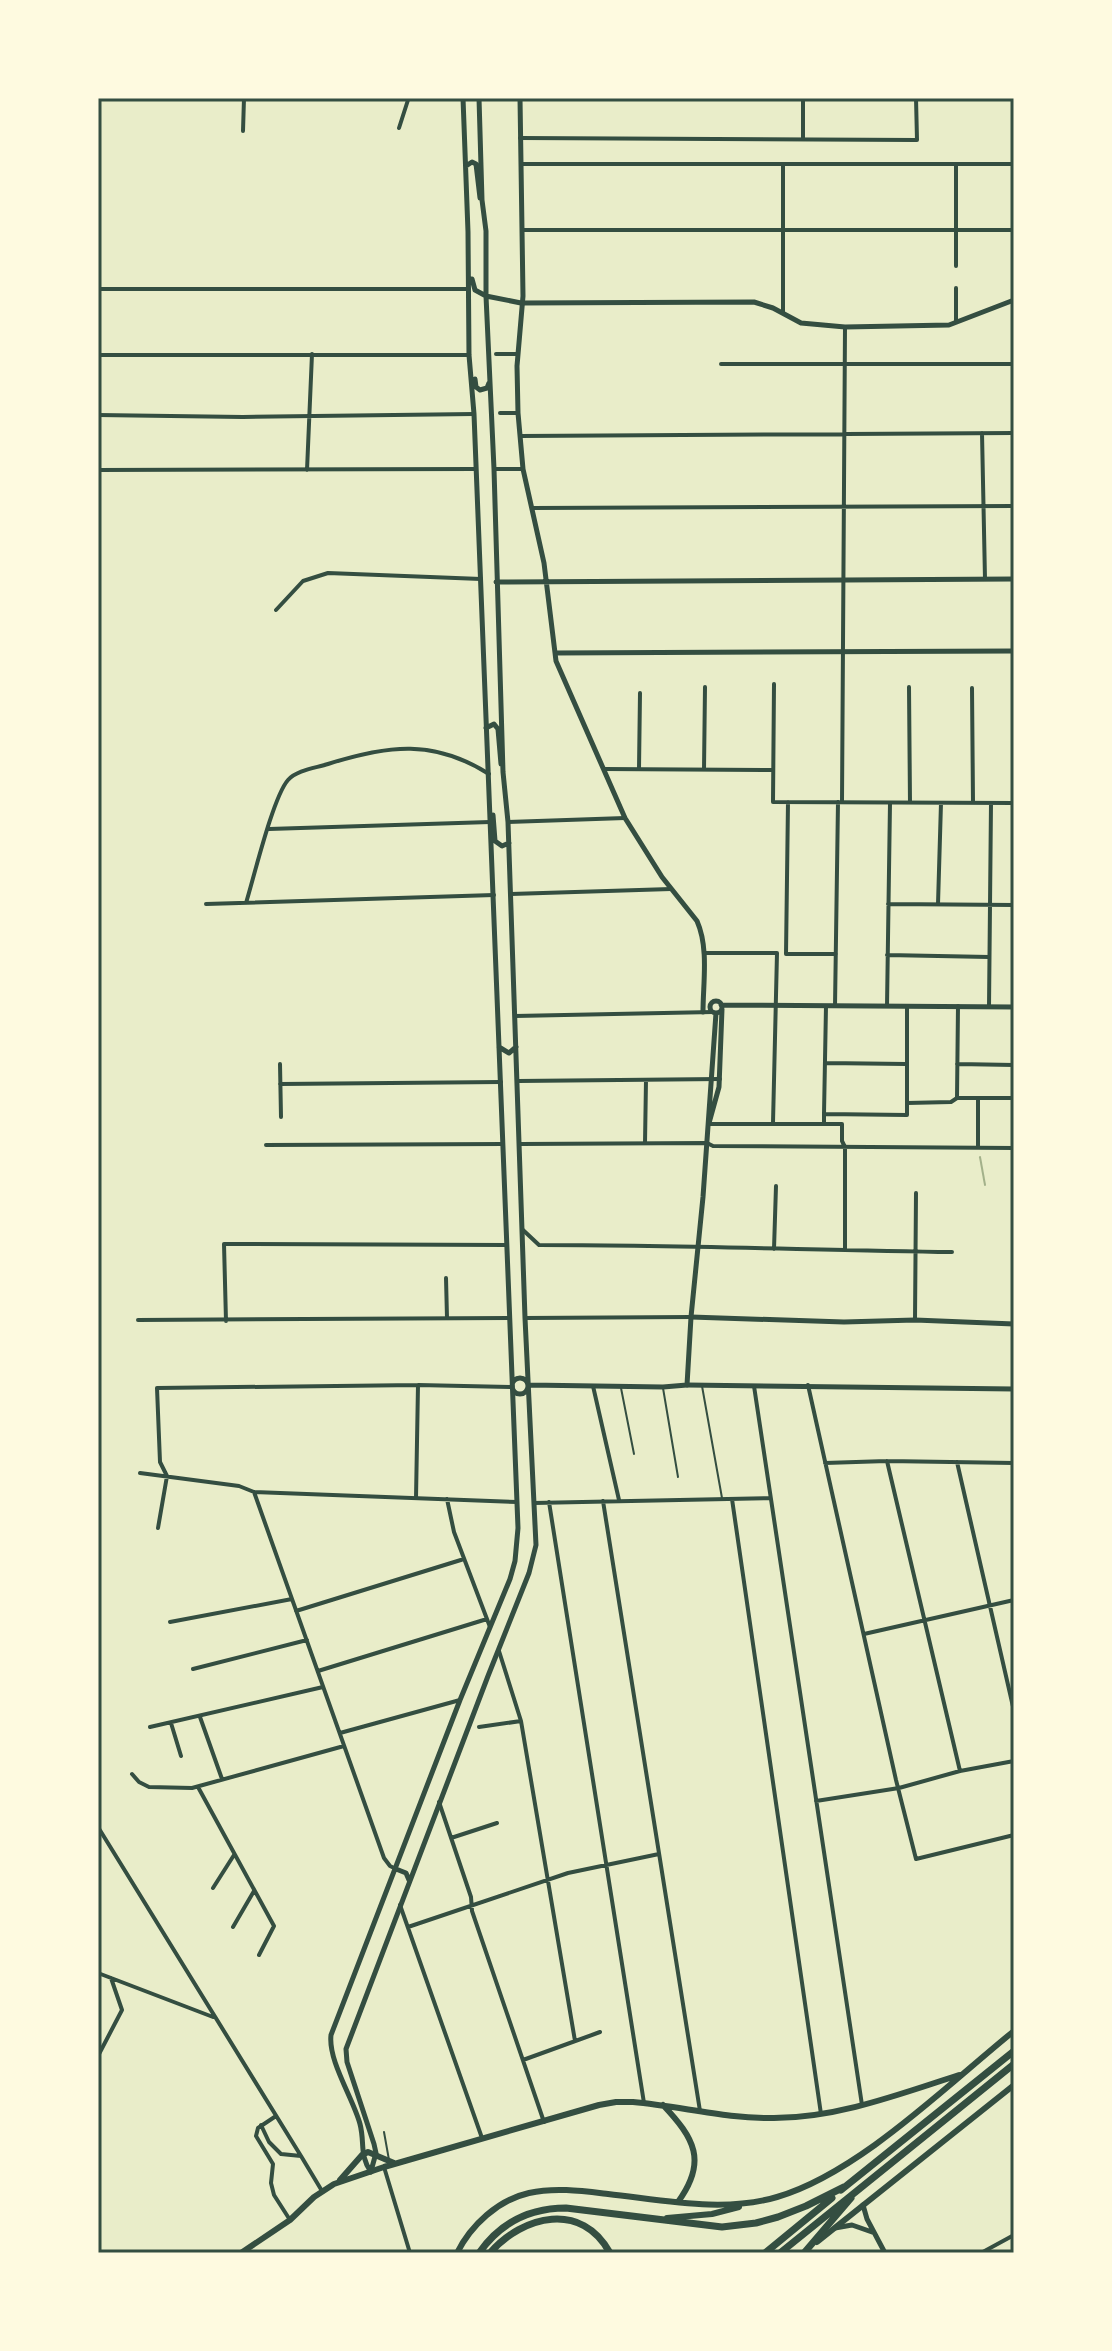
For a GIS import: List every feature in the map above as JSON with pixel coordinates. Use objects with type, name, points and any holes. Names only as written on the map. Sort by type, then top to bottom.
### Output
[{"type":"highway","points":[[765,2253],[1014,2051]]},
{"type":"highway","points":[[780,2253],[1014,2064]]},
{"type":"highway","points":[[806,2251],[866,2182]]},
{"type":"highway","points":[[479,2253],[500,2229],[535,2210],[566,2208],[695,2225],[739,2226],[778,2217],[844,2187]]},
{"type":"highway","points":[[490,2253],[514,2231],[553,2218],[568,2219],[583,2225],[595,2233],[610,2253]]},
{"type":"main road","points":[[371,2172],[362,2155],[359,2123],[330,2043],[331,2035],[396,1869],[418,1825],[460,1700],[515,1561],[518,1528],[481,579],[469,355],[463,98]]},
{"type":"main road","points":[[371,2172],[376,2153],[347,2062],[346,2049],[533,1563],[536,1545],[509,843],[503,772],[479,98]]},
{"type":"main road","points":[[520,98],[522,230],[518,413],[523,469],[546,581],[555,653],[561,675],[625,818],[671,889],[697,921],[704,953],[703,1012]]},
{"type":"main road","points":[[465,167],[470,163],[476,164],[478,191],[482,200]]},
{"type":"main road","points":[[469,266],[473,287],[486,296],[521,303],[754,302],[768,305],[811,325],[942,326],[1014,300]]},
{"type":"main road","points":[[469,355],[476,387],[484,390],[489,382]]},
{"type":"main road","points":[[496,582],[1014,579]]},
{"type":"main road","points":[[555,653],[1014,651]]},
{"type":"main road","points":[[485,729],[494,724],[498,729],[498,756],[503,772]]},
{"type":"main road","points":[[490,806],[495,841],[502,846],[509,843]]},
{"type":"main road","points":[[703,996],[717,1002],[718,1010],[720,1079],[709,1124]]},
{"type":"main road","points":[[718,1010],[776,1005],[1014,1007]]},
{"type":"main road","points":[[687,1385],[718,1010]]},
{"type":"main road","points":[[498,1046],[509,1053],[516,1047]]},
{"type":"main road","points":[[691,1317],[1014,1324]]},
{"type":"main road","points":[[511,1387],[513,1381],[519,1378],[529,1385],[1014,1389]]},
{"type":"main road","points":[[511,1387],[520,1394],[526,1392],[529,1385]]},
{"type":"main road","points":[[418,1825],[431,1826]]},
{"type":"main road","points":[[396,1869],[406,1873],[409,1881]]},
{"type":"main road","points":[[655,2218],[712,2214],[794,2191],[830,2173],[875,2143],[1014,2031]]},
{"type":"main road","points":[[334,2184],[387,2164],[398,2164],[607,2103],[624,2101],[770,2118],[821,2114],[862,2105],[959,2075]]},
{"type":"main road","points":[[806,2251],[1014,2085]]},
{"type":"main road","points":[[914,2090],[928,2102]]},
{"type":"main road","points":[[663,2105],[686,2130],[694,2151],[695,2167],[689,2186],[678,2202]]},
{"type":"main road","points":[[686,2130],[687,2109]]},
{"type":"main road","points":[[241,2253],[290,2220],[322,2191],[343,2178],[362,2155],[376,2153],[387,2164]]},
{"type":"main road","points":[[457,2253],[470,2231],[489,2213],[510,2199],[529,2193],[583,2191],[723,2205],[754,2202]]},
{"type":"main road","points":[[863,2204],[867,2219],[885,2253]]},
{"type":"main road","points":[[846,2217],[856,2215],[867,2219]]},
{"type":"main road","points":[[831,2230],[852,2225],[875,2233]]},
{"type":"street","points":[[98,98],[409,98],[399,128]]},
{"type":"street","points":[[243,131],[244,98]]},
{"type":"street","points":[[803,98],[803,139]]},
{"type":"street","points":[[520,138],[917,140],[916,98]]},
{"type":"street","points":[[521,164],[1014,164]]},
{"type":"street","points":[[783,164],[783,313]]},
{"type":"street","points":[[956,164],[956,266]]},
{"type":"street","points":[[522,230],[1014,230]]},
{"type":"street","points":[[956,288],[956,323]]},
{"type":"street","points":[[98,289],[469,289]]},
{"type":"street","points":[[835,1006],[843,652],[845,327]]},
{"type":"street","points":[[307,470],[312,354]]},
{"type":"street","points":[[496,354],[518,354]]},
{"type":"street","points":[[98,355],[469,355]]},
{"type":"street","points":[[721,364],[1014,364]]},
{"type":"street","points":[[500,413],[518,413]]},
{"type":"street","points":[[98,415],[474,414]]},
{"type":"street","points":[[982,433],[985,579]]},
{"type":"street","points":[[520,436],[1014,433]]},
{"type":"street","points":[[98,470],[476,469]]},
{"type":"street","points":[[494,469],[523,469]]},
{"type":"street","points":[[532,508],[1014,506]]},
{"type":"street","points":[[276,610],[303,581],[328,573],[481,579]]},
{"type":"street","points":[[774,684],[773,802],[1014,803]]},
{"type":"street","points":[[704,770],[705,687]]},
{"type":"street","points":[[909,687],[910,803]]},
{"type":"street","points":[[972,688],[973,803]]},
{"type":"street","points":[[639,769],[640,693]]},
{"type":"street","points":[[246,903],[281,793],[293,776],[361,754],[391,748],[425,749],[461,759],[489,774]]},
{"type":"street","points":[[602,769],[773,770]]},
{"type":"street","points":[[786,954],[788,802]]},
{"type":"street","points":[[887,1006],[890,803]]},
{"type":"street","points":[[938,905],[941,803]]},
{"type":"street","points":[[989,1007],[991,803]]},
{"type":"street","points":[[508,822],[625,818]]},
{"type":"street","points":[[269,829],[490,822]]},
{"type":"street","points":[[511,894],[671,889]]},
{"type":"street","points":[[206,904],[494,895]]},
{"type":"street","points":[[888,904],[1014,905]]},
{"type":"street","points":[[704,953],[836,954]]},
{"type":"street","points":[[773,1124],[777,953]]},
{"type":"street","points":[[887,955],[989,958]]},
{"type":"street","points":[[824,1124],[826,1006]]},
{"type":"street","points":[[824,1114],[907,1115],[907,1006]]},
{"type":"street","points":[[957,1098],[958,1006]]},
{"type":"street","points":[[515,1016],[718,1010]]},
{"type":"street","points":[[825,1063],[907,1064]]},
{"type":"street","points":[[280,1064],[281,1117]]},
{"type":"street","points":[[957,1064],[1014,1065]]},
{"type":"street","points":[[518,1081],[720,1079]]},
{"type":"street","points":[[645,1143],[646,1080]]},
{"type":"street","points":[[280,1084],[501,1082]]},
{"type":"street","points":[[907,1103],[951,1102],[957,1098],[1014,1098]]},
{"type":"street","points":[[978,1098],[978,1148]]},
{"type":"street","points":[[709,1124],[842,1124],[845,1147],[845,1250]]},
{"type":"street","points":[[521,1144],[707,1143],[713,1146],[1014,1148]]},
{"type":"street","points":[[266,1145],[503,1144]]},
{"type":"street","points":[[774,1249],[776,1186]]},
{"type":"street","points":[[915,1320],[916,1193]]},
{"type":"street","points":[[523,1230],[539,1245],[699,1245],[952,1252]]},
{"type":"street","points":[[226,1321],[224,1244],[506,1245]]},
{"type":"street","points":[[446,1278],[447,1318]]},
{"type":"street","points":[[525,1318],[691,1317]]},
{"type":"street","points":[[138,1320],[509,1318]]},
{"type":"street","points":[[416,1498],[418,1385]]},
{"type":"street","points":[[808,1385],[916,1859],[1014,1835]]},
{"type":"street","points":[[593,1386],[619,1501]]},
{"type":"street","points":[[754,1386],[862,2105]]},
{"type":"street","points":[[158,1528],[167,1476],[160,1462],[157,1388],[511,1387]]},
{"type":"street","points":[[887,1461],[960,1771]]},
{"type":"street","points":[[957,1462],[1014,1711]]},
{"type":"street","points":[[825,1463],[1014,1463]]},
{"type":"street","points":[[140,1473],[239,1486],[254,1492],[517,1502]]},
{"type":"street","points":[[254,1492],[384,1858],[396,1869]]},
{"type":"street","points":[[534,1503],[770,1498]]},
{"type":"street","points":[[447,1499],[454,1532],[490,1627]]},
{"type":"street","points":[[732,1499],[821,2114]]},
{"type":"street","points":[[603,1501],[700,2111]]},
{"type":"street","points":[[549,1502],[644,2103]]},
{"type":"street","points":[[296,1611],[464,1559]]},
{"type":"street","points":[[170,1622],[292,1599]]},
{"type":"street","points":[[864,1634],[1014,1600]]},
{"type":"street","points":[[318,1671],[487,1619]]},
{"type":"street","points":[[193,1669],[307,1640]]},
{"type":"street","points":[[498,1649],[521,1721],[575,2041]]},
{"type":"street","points":[[150,1727],[323,1687]]},
{"type":"street","points":[[340,1733],[460,1700]]},
{"type":"street","points":[[200,1716],[222,1779]]},
{"type":"street","points":[[479,1727],[521,1721]]},
{"type":"street","points":[[171,1723],[181,1756]]},
{"type":"street","points":[[132,1774],[149,1787],[198,1787],[344,1746]]},
{"type":"street","points":[[816,1801],[899,1788],[960,1771],[1014,1761]]},
{"type":"street","points":[[198,1787],[274,1926],[259,1955]]},
{"type":"street","points":[[439,1802],[472,1911],[544,2122]]},
{"type":"street","points":[[451,1838],[497,1823]]},
{"type":"street","points":[[98,1827],[322,2191]]},
{"type":"street","points":[[408,1927],[568,1873],[659,1854]]},
{"type":"street","points":[[213,1888],[234,1855]]},
{"type":"street","points":[[233,1927],[254,1891]]},
{"type":"street","points":[[400,1904],[482,2140]]},
{"type":"street","points":[[98,1973],[215,2017]]},
{"type":"street","points":[[98,2056],[122,2010],[111,1978]]},
{"type":"street","points":[[523,2060],[600,2032]]},
{"type":"street","points":[[276,2116],[261,2125],[256,2133],[273,2164],[272,2189],[290,2220]]},
{"type":"street","points":[[261,2125],[271,2144],[284,2156]]},
{"type":"street","points":[[263,2149],[271,2144]]},
{"type":"street","points":[[273,2164],[284,2156],[301,2156]]},
{"type":"street","points":[[387,2164],[410,2253]]},
{"type":"street","points":[[981,2253],[1014,2235]]},
{"type":"lane","points":[[702,1385],[722,1499]]},
{"type":"lane","points":[[620,1387],[634,1454]]},
{"type":"lane","points":[[663,1387],[678,1477]]},
{"type":"lane","points":[[384,2132],[387,2164]]},
{"type":"waterway","points":[[980,1157],[985,1185]]}]
